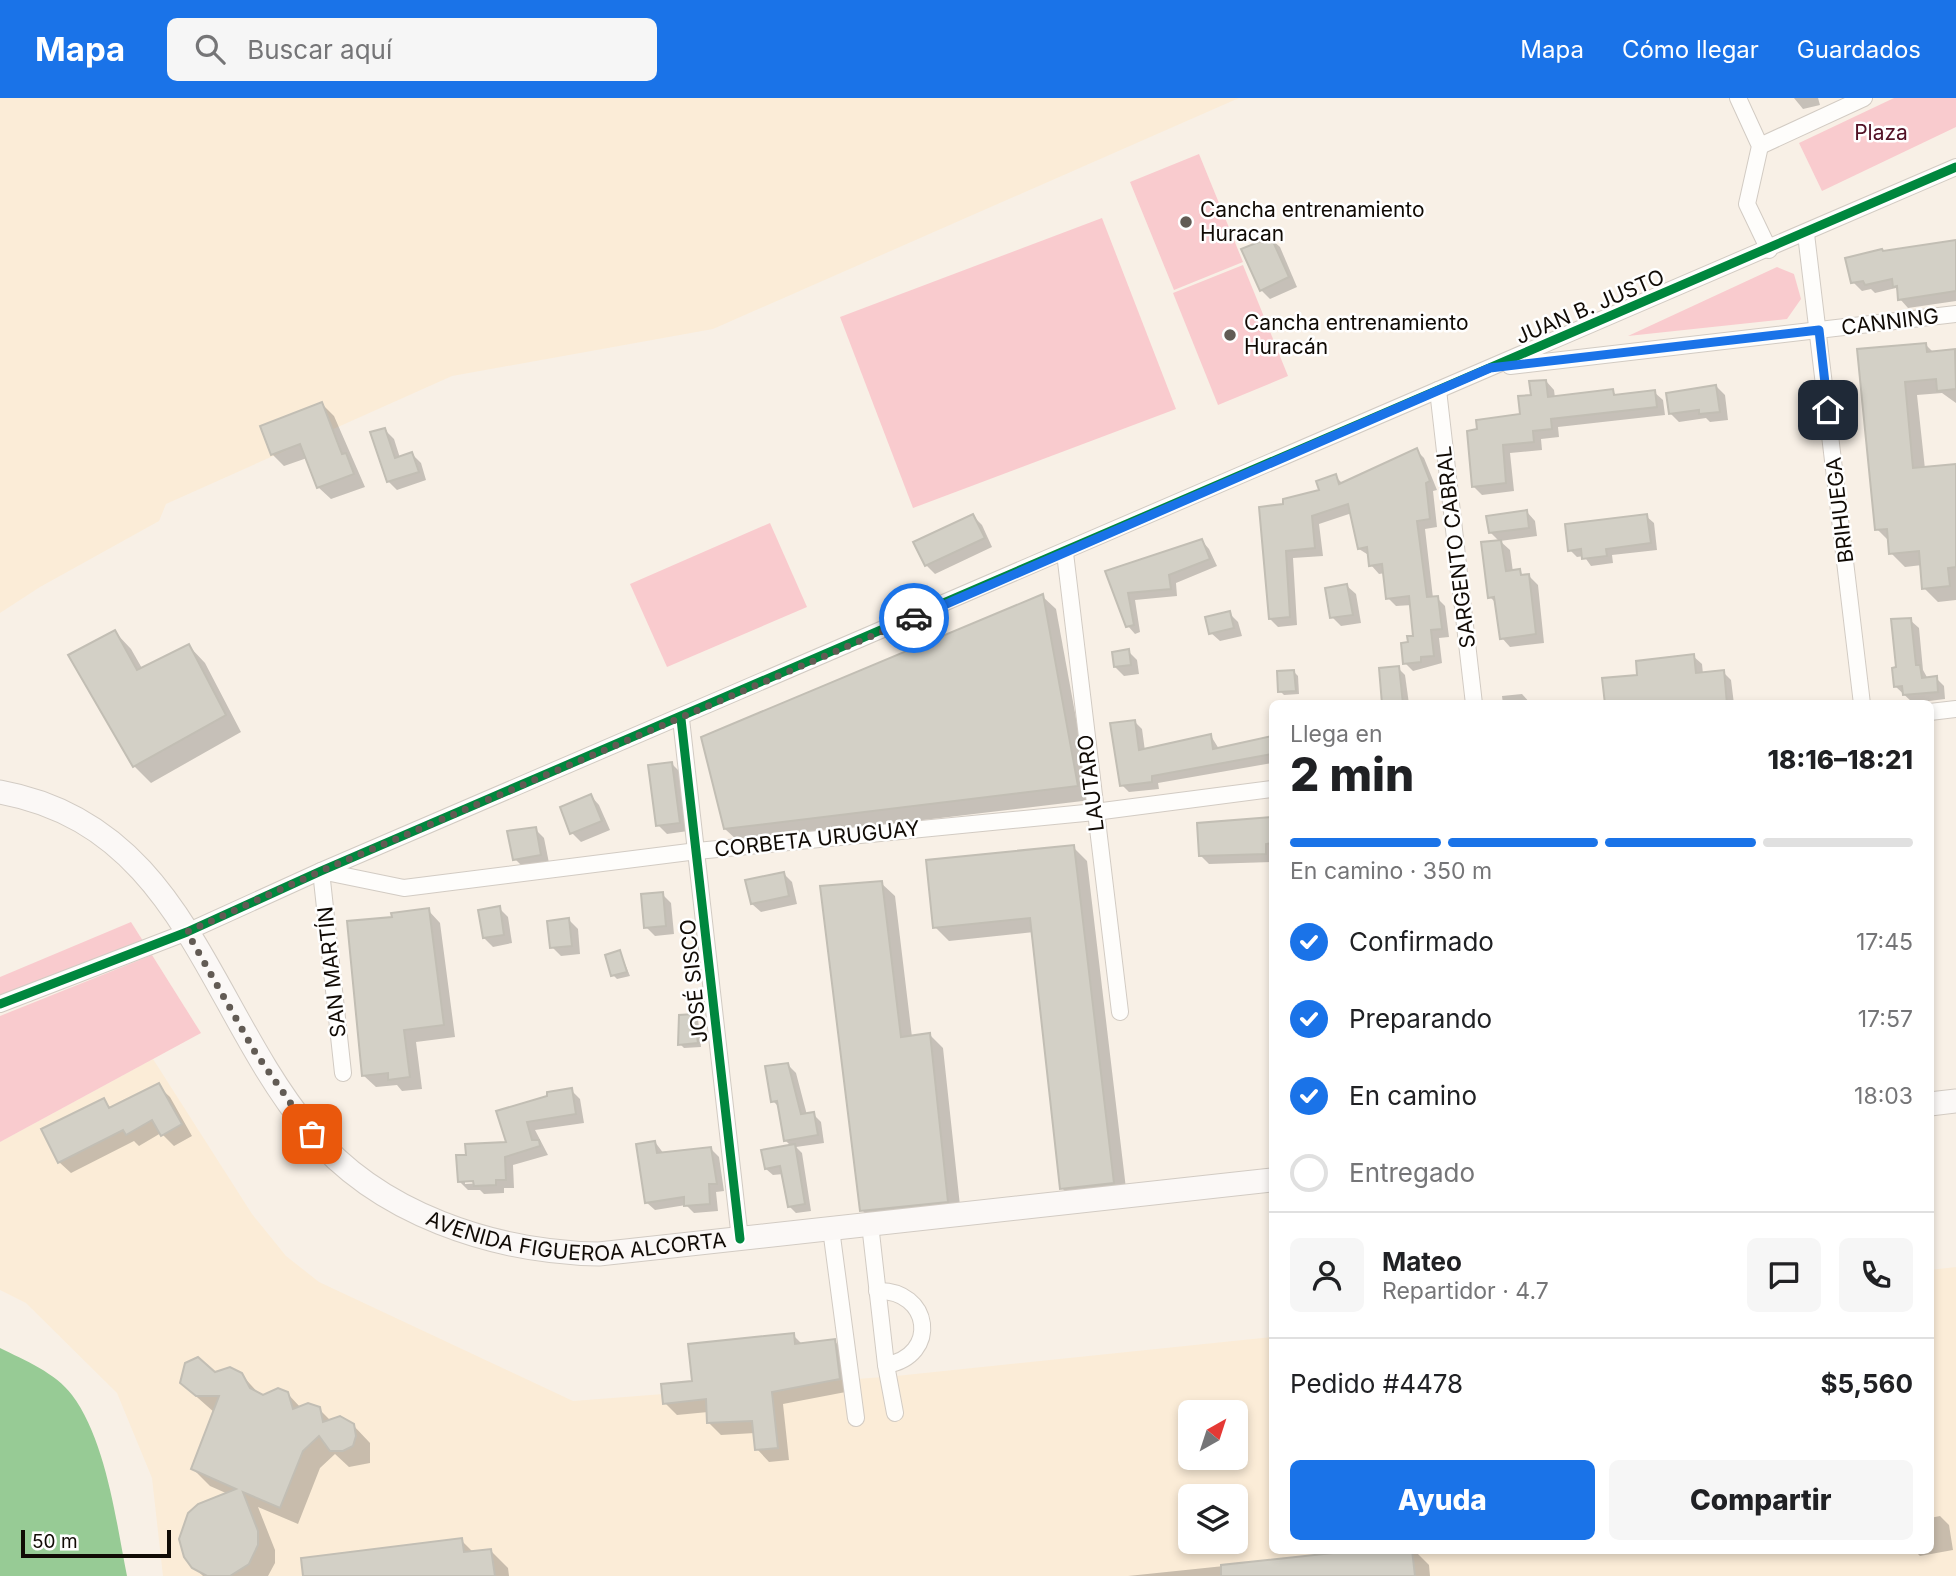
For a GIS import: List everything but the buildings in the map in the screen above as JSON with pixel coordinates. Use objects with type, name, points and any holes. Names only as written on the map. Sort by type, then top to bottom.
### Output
[{"type":"main road","name":"AVENIDA FIGUEROA ALCORTA","points":[[0,792],[52,806],[95,827],[114,842],[153,882],[187,932],[288,1104],[312,1134],[337,1158],[396,1201],[470,1233],[505,1244],[568,1254],[599,1254],[1269,1180]]},
{"type":"main road","points":[[1934,1104],[1956,1101]]},
{"type":"street","points":[[1738,98],[1760,146],[1747,204],[1769,250]]},
{"type":"street","points":[[1760,146],[1864,98]]},
{"type":"street","name":"JUAN B. JUSTO","points":[[0,1004],[187,932],[321,871],[681,719],[1956,167]]},
{"type":"street","name":"BRIHUEGA","points":[[1806,234],[1862,700]]},
{"type":"street","name":"CANNING","points":[[1490,368],[1956,314]]},
{"type":"street","name":"SARGENTO CABRAL","points":[[1438,390],[1474,700]]},
{"type":"street","name":"LAUTARO","points":[[1065,553],[1120,1012]]},
{"type":"street","points":[[1934,712],[1956,709]]},
{"type":"street","name":"JOSÉ SISCO","points":[[681,719],[740,1239]]},
{"type":"street","name":"CORBETA URUGUAY","points":[[321,871],[404,888],[697,851],[1094,811],[1269,789]]},
{"type":"street","name":"SAN MARTÍN","points":[[321,871],[343,1073]]},
{"type":"street","points":[[870,1224],[886,1365],[895,1413]]},
{"type":"street","points":[[831,1228],[856,1418]]},
{"type":"street","points":[[877,1291],[889,1290],[912,1301],[922,1324],[917,1348],[898,1363],[886,1365]]},
{"type":"shaded area","points":[[0,98],[1239,98],[713,329],[452,376],[166,504],[159,521],[40,587],[0,613]]},
{"type":"shaded area","points":[[153,1059],[252,1214],[286,1256],[319,1282],[573,1401],[896,1376],[1269,1337],[1269,1554],[1934,1554],[1934,1270],[1956,1267],[1956,1576],[163,1576],[152,1478],[117,1393],[26,1303],[0,1290],[0,1142]]},
{"type":"shaded area","points":[[0,1348],[57,1380],[72,1395],[84,1413],[108,1482],[127,1576],[0,1576]]},
{"type":"green space","name":"Plaza","points":[[1894,98],[1956,98],[1956,127],[1822,191],[1799,143]]},
{"type":"green space","name":"Cancha entrenamiento Huracan","points":[[1199,154],[1243,262],[1174,290],[1130,182]]},
{"type":"green space","points":[[1102,218],[1176,409],[913,508],[840,317]]},
{"type":"green space","name":"Cancha entrenamiento Huracán","points":[[1243,265],[1288,376],[1218,405],[1173,293]]},
{"type":"green space","points":[[1777,267],[1794,274],[1801,299],[1787,319],[1628,336]]},
{"type":"green space","points":[[770,523],[807,607],[667,667],[630,584]]},
{"type":"green space","points":[[131,922],[143,941],[0,996],[0,977]]},
{"type":"green space","points":[[152,955],[201,1033],[0,1142],[0,1016]]},
{"type":"cycle path","points":[[0,1004],[187,932],[321,871],[1956,167]]},
{"type":"cycle path","points":[[681,719],[740,1239]]},
{"type":"way so far","points":[[312,1134],[288,1104],[255,1052],[187,932],[321,871],[914,618]]},
{"type":"place","name":"Cancha entrenamiento Huracan","points":[[1186,222]]},
{"type":"place","name":"Cancha entrenamiento Huracán","points":[[1230,335]]},
{"type":"route","points":[[914,618],[1490,368],[1819,330],[1828,410]]}]
